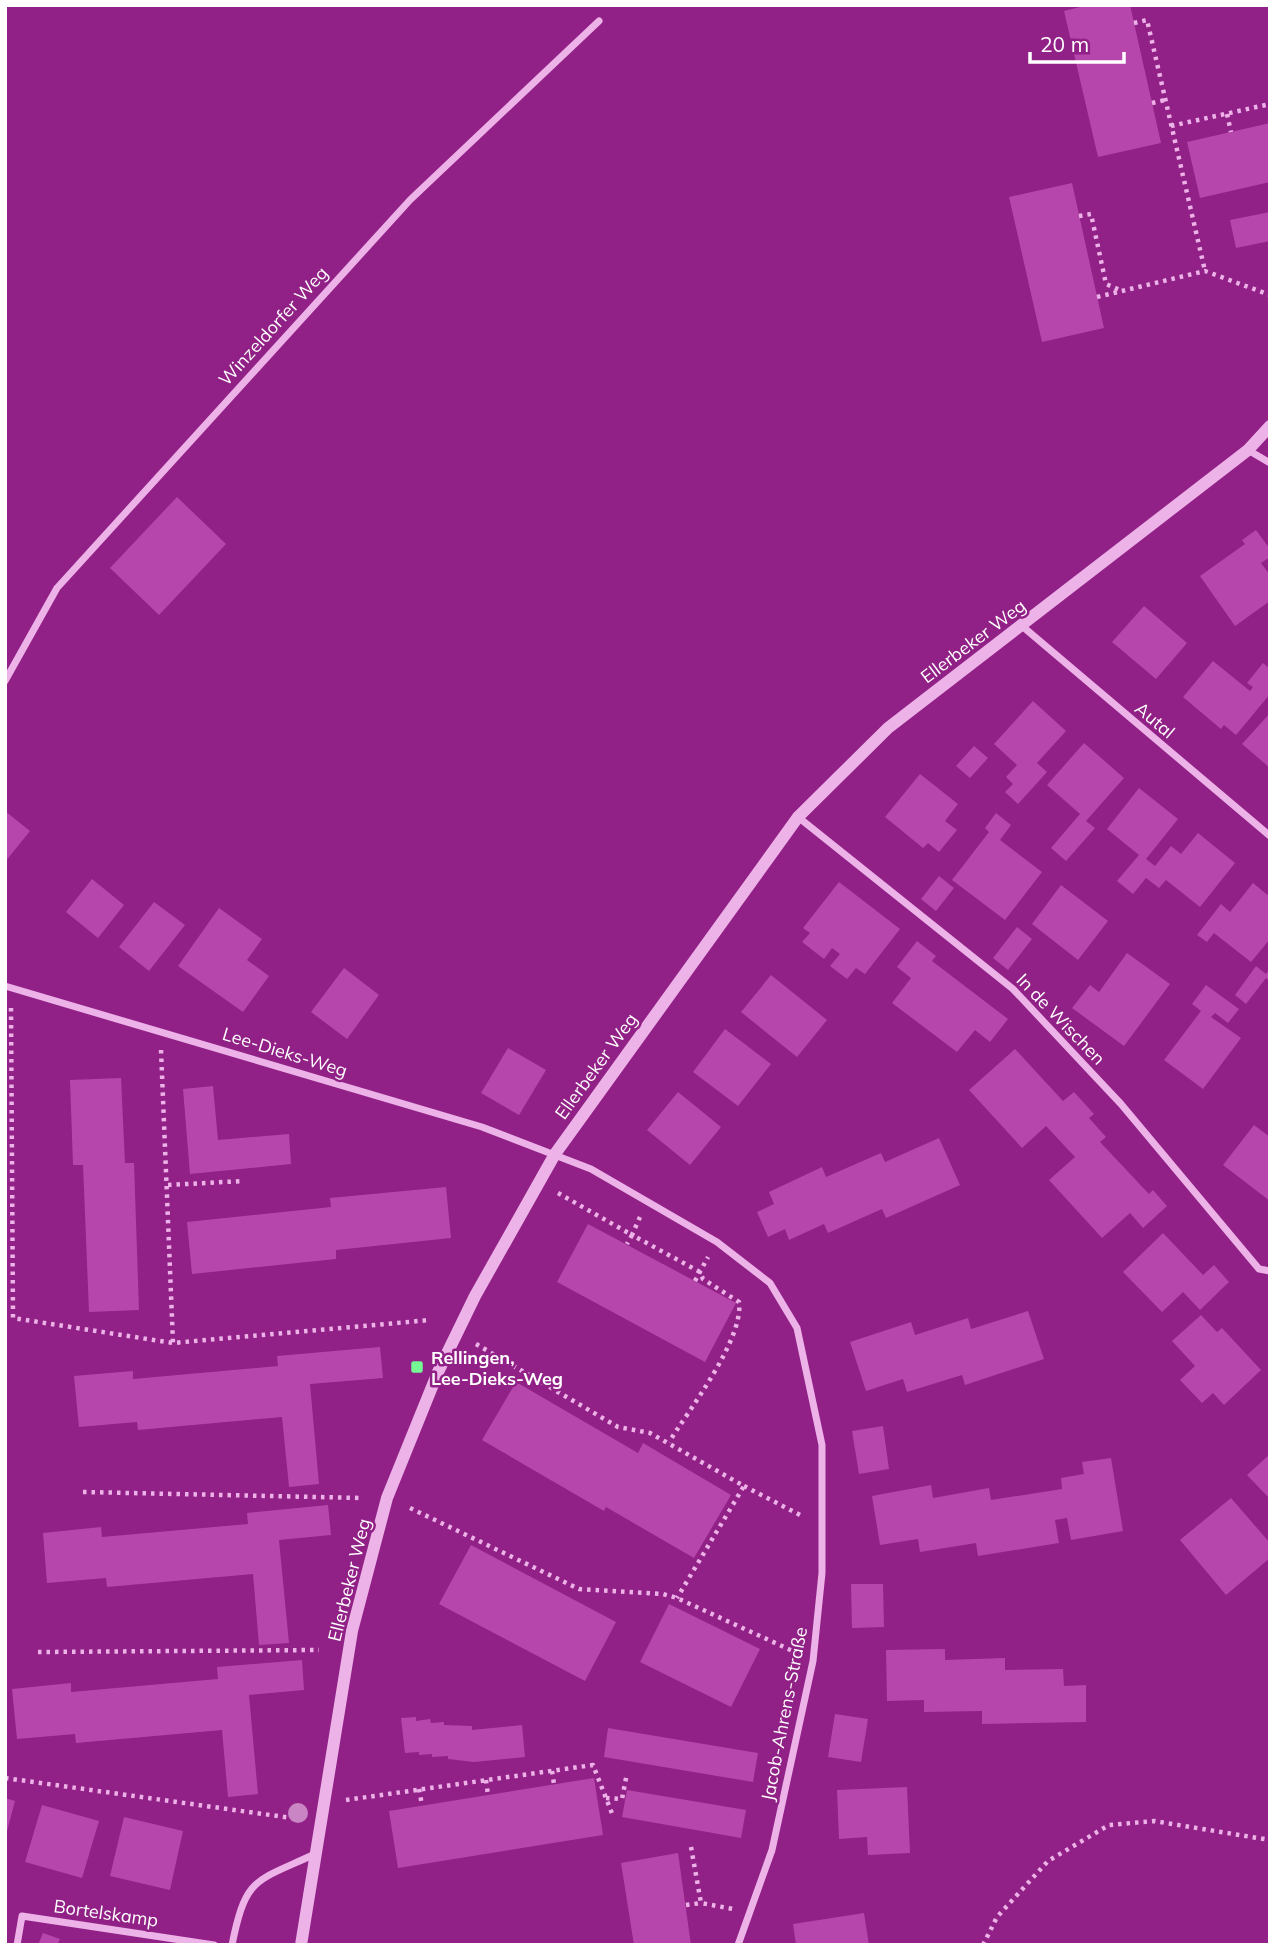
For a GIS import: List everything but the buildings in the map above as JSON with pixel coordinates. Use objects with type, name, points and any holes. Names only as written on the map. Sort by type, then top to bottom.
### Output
[{"type":"street","name":"Winzeldorfer Weg","points":[[5,681],[57,588],[410,200],[599,21]]},
{"type":"street","name":"Ellerbeker Weg","points":[[301,1945],[352,1632],[387,1499],[438,1372],[475,1296],[555,1154],[798,817],[888,728],[1248,450],[1270,426]]},
{"type":"street","points":[[1248,450],[1270,463]]},
{"type":"street","name":"Autal","points":[[1022,626],[1270,836]]},
{"type":"street","name":"In de Wischen","points":[[798,817],[1013,989],[1121,1104],[1259,1269],[1270,1271]]},
{"type":"street","name":"Lee-Dieks-Weg","points":[[5,986],[482,1127],[555,1154]]},
{"type":"street","name":"Jacob-Ahrens-Straße","points":[[555,1154],[591,1169],[717,1242],[770,1283],[797,1328],[822,1445],[822,1573],[813,1661],[784,1804],[751,1912],[738,1945]]},
{"type":"street","points":[[232,1945],[247,1892],[262,1878],[315,1854]]},
{"type":"street","name":"Bortelskamp","points":[[17,1945],[22,1916],[214,1945]]},
{"type":"path","points":[[1134,23],[1147,20],[1205,271]]},
{"type":"path","points":[[1152,103],[1165,100]]},
{"type":"path","points":[[1171,127],[1270,104]]},
{"type":"path","points":[[1227,114],[1231,132]]},
{"type":"path","points":[[1079,216],[1091,214],[1107,284],[1122,291]]},
{"type":"path","points":[[1097,297],[1205,271],[1270,295]]},
{"type":"path","points":[[5,986],[12,1014],[13,1318],[173,1343],[430,1320]]},
{"type":"path","points":[[159,1030],[173,1343]]},
{"type":"path","points":[[168,1185],[243,1181]]},
{"type":"path","points":[[555,1192],[700,1272],[703,1279],[739,1302],[741,1312],[724,1356],[669,1442]]},
{"type":"path","points":[[627,1244],[647,1203]]},
{"type":"path","points":[[476,1344],[618,1427],[650,1433],[669,1442],[744,1486],[821,1526]]},
{"type":"path","points":[[677,1598],[744,1486]]},
{"type":"path","points":[[83,1492],[363,1498]]},
{"type":"path","points":[[410,1508],[579,1589],[663,1594],[677,1598],[813,1661]]},
{"type":"path","points":[[38,1652],[319,1650]]},
{"type":"path","points":[[324,1802],[593,1765],[613,1816]]},
{"type":"path","points":[[552,1771],[554,1784]]},
{"type":"path","points":[[606,1798],[622,1799],[627,1773]]},
{"type":"path","points":[[5,1779],[321,1823]]},
{"type":"path","points":[[486,1780],[488,1795]]},
{"type":"path","points":[[419,1789],[422,1805]]},
{"type":"path","points":[[983,1945],[997,1917],[1048,1861],[1109,1825],[1154,1821],[1270,1840]]},
{"type":"path","points":[[691,1847],[701,1903]]},
{"type":"path","points":[[685,1905],[701,1903],[751,1912]]},
{"type":"place","name":"Rellingen, Lee-Dieks-Weg","points":[[417,1367]]}]
